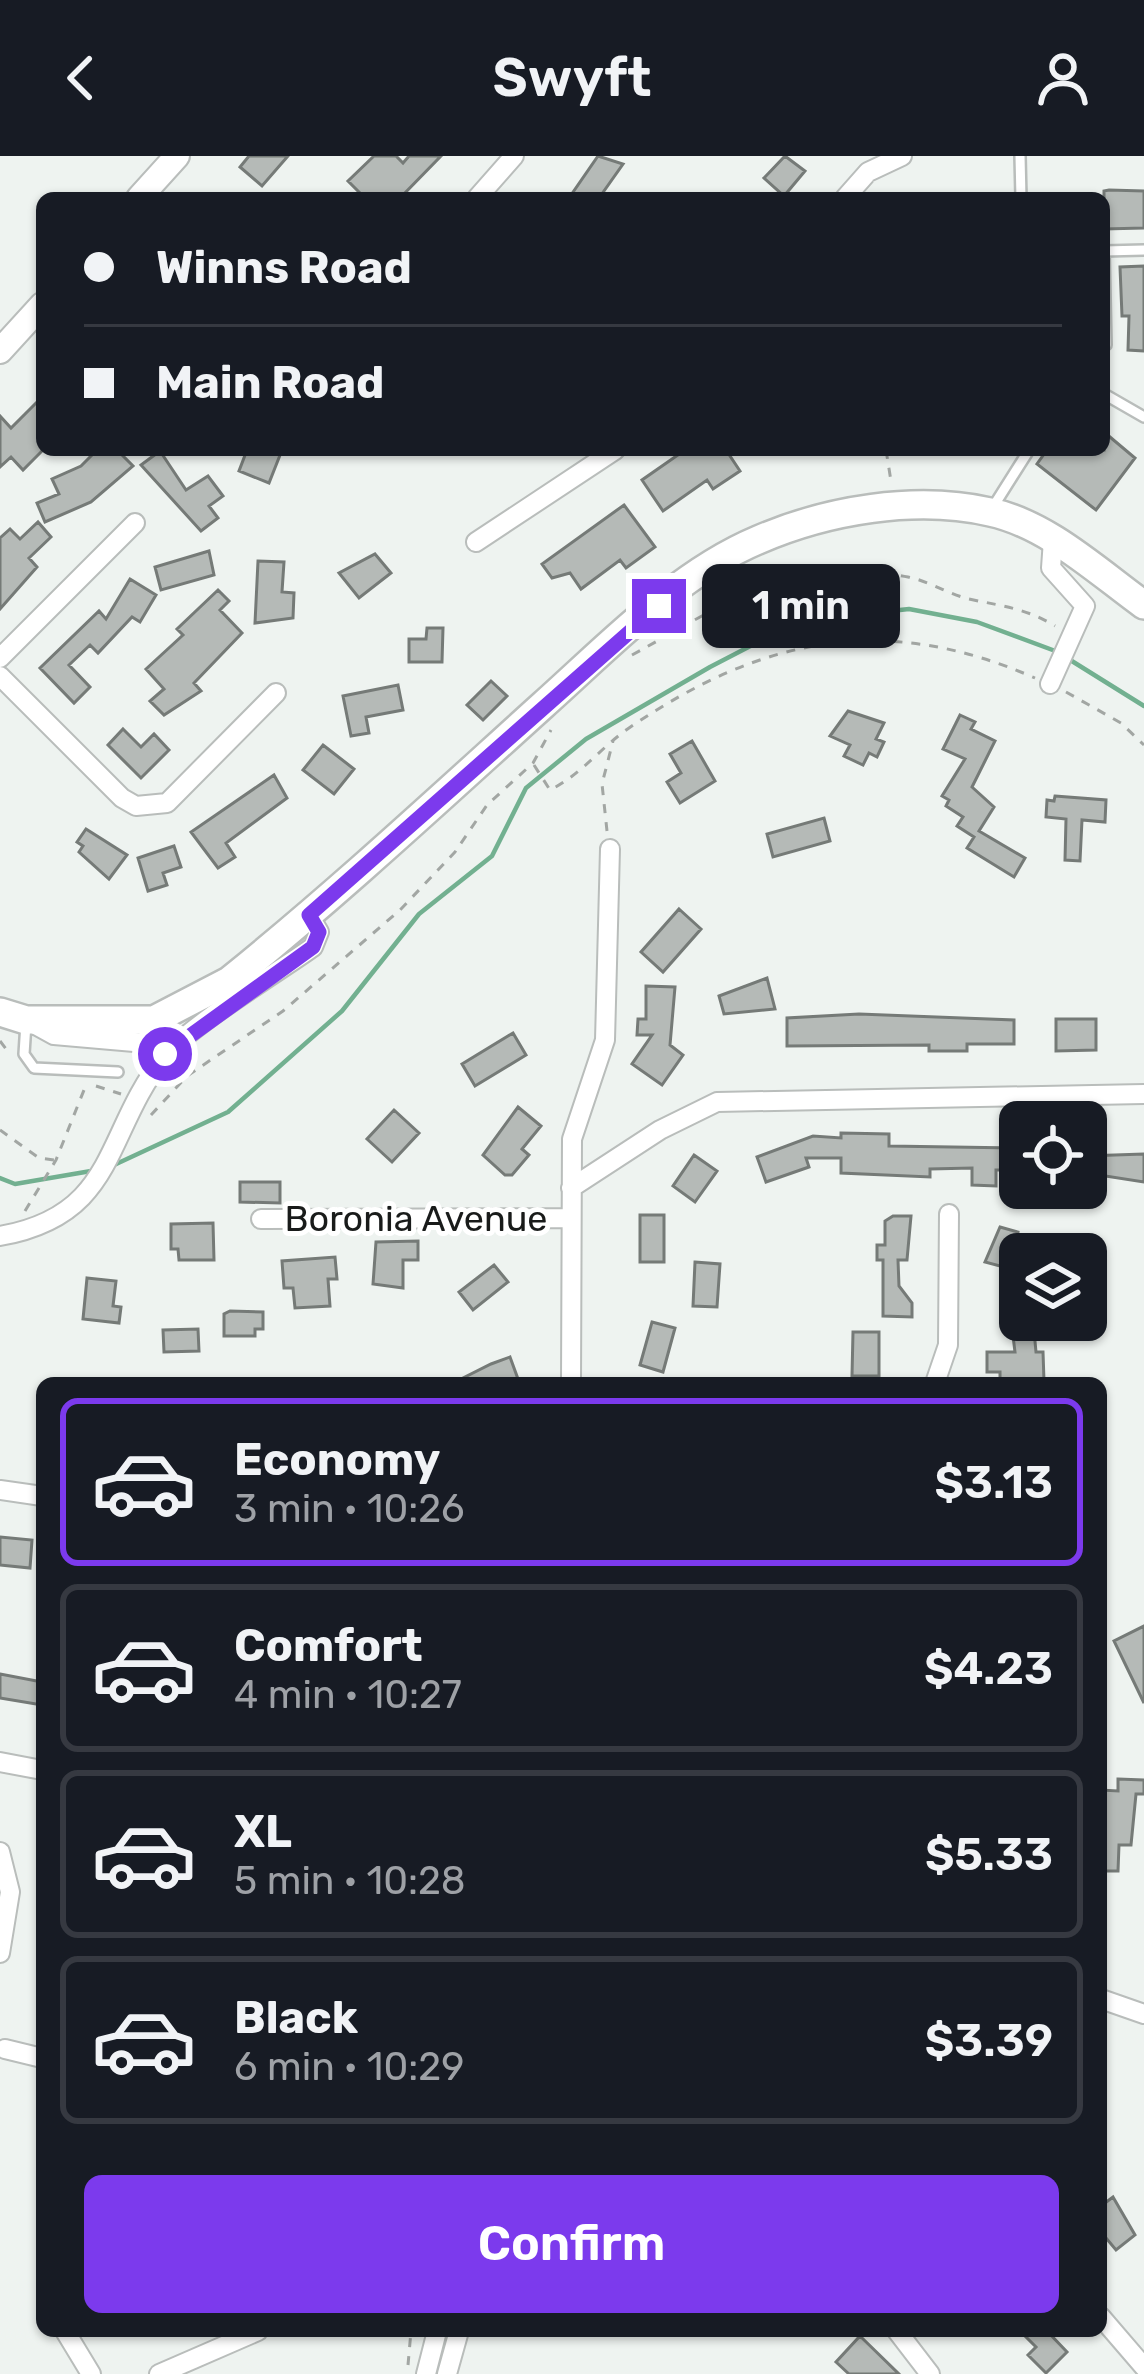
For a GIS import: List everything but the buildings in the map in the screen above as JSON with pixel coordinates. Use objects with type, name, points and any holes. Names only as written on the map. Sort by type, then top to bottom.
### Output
[{"type":"main road","points":[[13,1016],[154,1020],[230,981],[629,628],[718,561],[802,524],[894,507],[991,512],[1053,540],[1144,605]]},
{"type":"street","points":[[150,192],[177,156]]},
{"type":"street","points":[[482,192],[514,156]]},
{"type":"street","points":[[850,192],[868,172],[902,156]]},
{"type":"street","points":[[0,351],[36,312]]},
{"type":"street","points":[[476,542],[606,456]]},
{"type":"street","points":[[0,658],[135,524]]},
{"type":"street","points":[[1050,684],[1085,605],[1051,568],[1053,540]]},
{"type":"street","points":[[0,676],[122,798],[151,808],[167,803],[276,693]]},
{"type":"street","name":"Boronia Avenue","points":[[571,1377],[574,1123],[605,1040],[610,849]]},
{"type":"street","points":[[0,1236],[61,1215],[89,1194],[161,1063],[313,947],[319,932],[309,915]]},
{"type":"street","points":[[13,1016],[54,1035],[157,1044],[161,1063]]},
{"type":"street","points":[[572,1188],[660,1130],[716,1102],[1144,1094]]},
{"type":"street","points":[[937,1377],[948,1345],[949,1214]]},
{"type":"street","name":"Boronia Avenue","points":[[261,1219],[571,1218]]},
{"type":"street","points":[[0,1490],[36,1495]]},
{"type":"street","points":[[0,1762],[36,1769]]},
{"type":"street","points":[[0,1852],[10,1892],[0,1953]]},
{"type":"street","points":[[1107,2001],[1144,2014]]},
{"type":"street","points":[[2,2047],[36,2056]]},
{"type":"street","points":[[1107,2324],[1144,2367]]},
{"type":"street","points":[[69,2337],[91,2374]]},
{"type":"street","points":[[159,2374],[244,2337]]},
{"type":"street","points":[[426,2374],[435,2337]]},
{"type":"street","points":[[447,2374],[457,2337]]},
{"type":"street","points":[[902,2337],[931,2374]]},
{"type":"lane","points":[[1020,156],[1021,192]]},
{"type":"lane","points":[[1110,251],[1144,250]]},
{"type":"lane","points":[[1110,397],[1144,417]]},
{"type":"lane","points":[[991,512],[1025,456]]},
{"type":"lane","points":[[13,1016],[34,1068],[118,1072]]},
{"type":"path","points":[[887,456],[894,507]]},
{"type":"path","points":[[628,657],[754,587],[833,571],[911,578],[967,598],[1025,609],[1071,638]]},
{"type":"path","points":[[799,577],[837,641]]},
{"type":"path","points":[[533,764],[550,790],[577,777],[614,739],[686,694],[787,647],[878,638],[975,653],[1099,709],[1144,745]]},
{"type":"path","points":[[69,1084],[121,1094],[135,1112],[152,1115],[187,1076],[283,1011],[400,910],[455,852],[487,806],[533,764],[556,722]]},
{"type":"path","points":[[610,849],[602,784],[614,739]]},
{"type":"path","points":[[0,1041],[11,1056]]},
{"type":"path","points":[[26,1208],[56,1160],[83,1104],[86,1084]]},
{"type":"path","points":[[0,1130],[39,1158],[56,1160]]},
{"type":"path","points":[[409,2374],[411,2337]]},
{"type":"waterway","points":[[114,1165],[228,1112],[342,1011],[419,914],[492,856],[526,788],[586,739],[710,667],[799,621],[909,609],[977,622],[1058,652]]},
{"type":"waterway","points":[[1067,658],[1144,706]]},
{"type":"waterway","points":[[0,1178],[15,1184],[91,1171]]},
{"type":"route","points":[[165,1054],[313,947],[319,932],[309,915],[659,606]]}]
